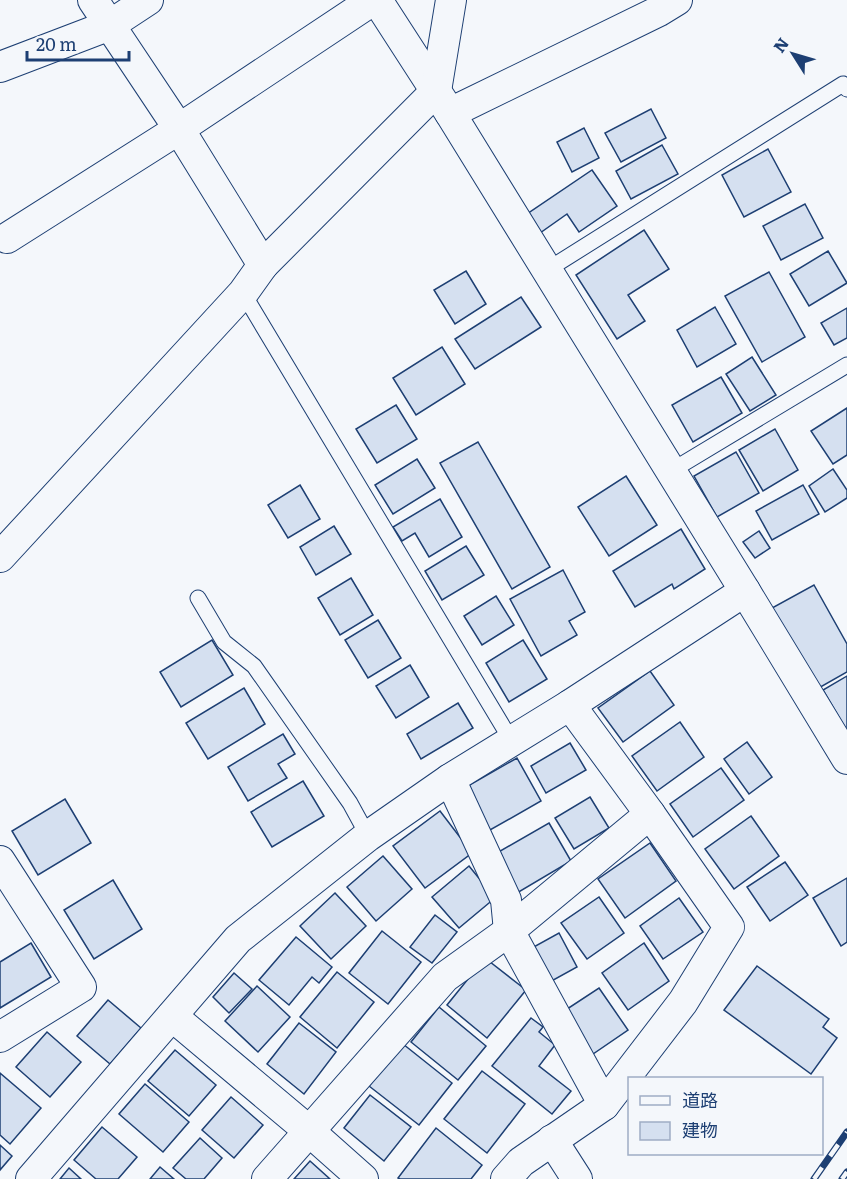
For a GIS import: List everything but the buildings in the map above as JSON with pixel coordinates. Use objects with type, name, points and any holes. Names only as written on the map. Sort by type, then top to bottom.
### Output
[{"type":"street","points":[[93,0],[179,129],[263,265]]},
{"type":"street","points":[[0,67],[110,25],[148,0]]},
{"type":"street","points":[[7,238],[179,129],[375,0],[443,102],[847,759]]},
{"type":"street","points":[[443,102],[451,0]]},
{"type":"street","points":[[0,557],[243,293],[263,265],[443,102],[659,11],[677,0]]},
{"type":"street","points":[[32,1179],[238,939],[368,836],[450,778],[570,705],[745,591]]},
{"type":"street","points":[[506,1179],[521,1162],[604,1105],[683,1002],[729,927],[570,705]]},
{"type":"street","points":[[450,778],[506,900],[509,930],[604,1105]]},
{"type":"street","points":[[267,1179],[444,977],[509,930],[650,814]]},
{"type":"street","points":[[0,861],[81,987],[0,1037]]},
{"type":"street","points":[[172,1016],[363,1179]]},
{"type":"street","points":[[552,1140],[577,1179]]},
{"type":"lane","points":[[547,270],[843,84],[847,89]]},
{"type":"lane","points":[[243,293],[511,740]]},
{"type":"lane","points":[[671,471],[847,365]]},
{"type":"lane","points":[[198,598],[224,642],[254,666],[350,803],[368,836]]},
{"type":"railway","points":[[814,1179],[847,1132]]},
{"type":"railway","points":[[842,1179],[847,1172]]}]
